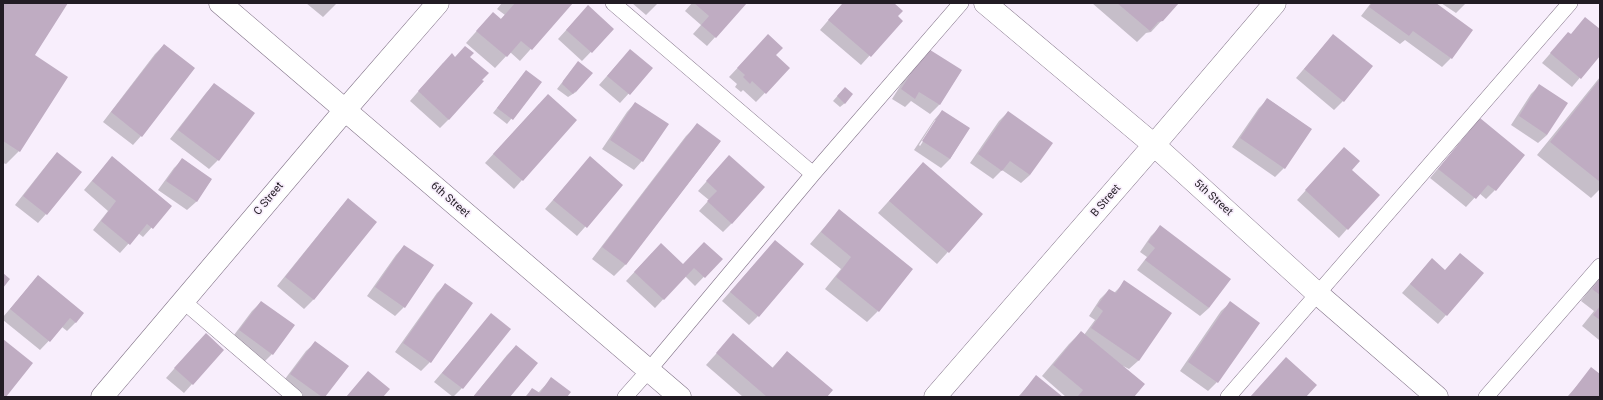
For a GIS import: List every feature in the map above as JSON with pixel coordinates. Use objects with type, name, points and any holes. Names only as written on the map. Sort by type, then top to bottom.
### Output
[{"type":"street","name":"6th Street","points":[[220,3],[680,397]]},
{"type":"street","name":"C Street","points":[[102,397],[345,110],[438,3]]},
{"type":"street","name":"5th Street","points":[[985,3],[1154,145],[1318,294],[1437,397]]},
{"type":"street","name":"B Street","points":[[935,397],[1275,3]]},
{"type":"lane","points":[[613,3],[813,174]]},
{"type":"lane","points":[[625,397],[813,174],[961,3]]},
{"type":"lane","points":[[1228,397],[1570,3]]},
{"type":"lane","points":[[1486,397],[1600,266]]},
{"type":"lane","points":[[183,301],[295,397]]},
{"type":"building","points":[[3,3],[68,3],[35,55],[68,77],[20,152],[3,141]]},
{"type":"building","points":[[515,3],[573,3],[532,50],[521,41],[507,57],[476,31],[493,12],[501,19]]},
{"type":"building","points":[[694,3],[747,3],[716,38],[701,25],[709,16]]},
{"type":"building","points":[[843,3],[894,3],[903,11],[898,16],[903,21],[871,57],[828,20]]},
{"type":"building","points":[[1117,3],[1179,3],[1163,21],[1158,22],[1150,31]]},
{"type":"building","points":[[1372,3],[1436,3],[1473,30],[1452,59],[1413,31],[1409,36],[1369,7]]},
{"type":"building","points":[[588,5],[614,29],[592,53],[566,30]]},
{"type":"building","points":[[1585,17],[1600,29],[1600,56],[1581,79],[1550,53],[1568,32],[1571,34]]},
{"type":"building","points":[[768,34],[783,48],[776,55],[790,68],[766,94],[752,81],[750,84],[743,77],[745,75],[737,68]]},
{"type":"building","points":[[1333,34],[1373,66],[1344,102],[1304,69]]},
{"type":"building","points":[[164,44],[195,68],[142,137],[111,112]]},
{"type":"building","points":[[465,46],[474,53],[470,57],[489,73],[482,80],[484,81],[449,120],[418,91],[452,53],[455,57]]},
{"type":"building","points":[[927,48],[962,70],[940,105],[919,92],[915,99],[901,89]]},
{"type":"building","points":[[630,49],[653,68],[630,95],[607,76]]},
{"type":"building","points":[[578,61],[593,73],[573,94],[562,84]]},
{"type":"building","points":[[526,70],[542,82],[513,120],[497,108]]},
{"type":"building","points":[[1600,79],[1600,182],[1550,142]]},
{"type":"building","points":[[214,83],[255,113],[219,161],[178,130]]},
{"type":"building","points":[[1539,84],[1568,103],[1547,135],[1519,116]]},
{"type":"building","points":[[845,87],[853,94],[845,104],[837,96]]},
{"type":"building","points":[[548,94],[577,120],[523,181],[493,154]]},
{"type":"building","points":[[1267,98],[1312,129],[1285,169],[1240,138]]},
{"type":"building","points":[[635,102],[669,124],[643,162],[610,140]]},
{"type":"building","points":[[942,110],[970,128],[950,159],[922,141]]},
{"type":"building","points":[[1008,111],[1053,143],[1030,175],[1010,161],[1002,171],[978,154]]},
{"type":"building","points":[[1480,118],[1525,155],[1496,191],[1488,185],[1476,199],[1438,169]]},
{"type":"building","points":[[697,123],[721,141],[626,265],[602,247]]},
{"type":"building","points":[[1344,147],[1360,161],[1352,170],[1380,195],[1348,230],[1305,190]]},
{"type":"building","points":[[57,152],[82,172],[47,215],[23,196]]},
{"type":"building","points":[[729,155],[765,187],[732,224],[707,201],[717,191],[706,181]]},
{"type":"building","points":[[112,156],[172,206],[153,229],[147,224],[130,245],[101,221],[116,201],[92,181]]},
{"type":"building","points":[[590,156],[623,185],[587,228],[553,200]]},
{"type":"building","points":[[182,158],[212,179],[197,202],[166,181]]},
{"type":"building","points":[[923,162],[983,214],[949,253],[889,201]]},
{"type":"building","points":[[348,198],[377,222],[314,300],[285,277]]},
{"type":"building","points":[[839,209],[913,269],[879,312],[836,277],[851,257],[821,232]]},
{"type":"building","points":[[1160,225],[1231,279],[1209,308],[1145,260],[1155,248],[1148,242]]},
{"type":"building","points":[[775,240],[804,264],[759,317],[730,292]]},
{"type":"building","points":[[704,242],[723,259],[705,278],[694,268],[664,300],[634,272],[661,243],[683,264]]},
{"type":"building","points":[[404,245],[434,265],[405,308],[375,287]]},
{"type":"building","points":[[1460,253],[1484,273],[1447,316],[1410,284],[1432,258],[1445,270]]},
{"type":"building","points":[[3,273],[10,279],[3,288]]},
{"type":"building","points":[[38,275],[84,313],[76,323],[70,318],[50,342],[10,309]]},
{"type":"building","points":[[1600,278],[1600,295],[1592,289]]},
{"type":"building","points":[[1124,280],[1172,313],[1139,361],[1091,328],[1103,311],[1097,306],[1109,289],[1116,293]]},
{"type":"building","points":[[445,283],[473,303],[431,363],[403,343]]},
{"type":"building","points":[[261,301],[295,325],[273,355],[239,330]]},
{"type":"building","points":[[1230,301],[1260,323],[1218,383],[1188,362]]},
{"type":"building","points":[[1600,306],[1600,320],[1593,315]]},
{"type":"building","points":[[491,313],[511,329],[463,389],[442,373]]},
{"type":"building","points":[[1081,331],[1145,384],[1134,397],[1078,396],[1083,390],[1053,365]]},
{"type":"building","points":[[206,333],[224,350],[193,385],[174,368]]},
{"type":"building","points":[[733,333],[773,368],[787,351],[833,390],[827,397],[767,397],[716,353]]},
{"type":"building","points":[[3,339],[33,363],[6,397],[3,396]]},
{"type":"building","points":[[315,341],[349,366],[325,397],[322,397],[290,374]]},
{"type":"building","points":[[516,345],[538,363],[510,397],[473,397]]},
{"type":"building","points":[[1286,357],[1317,385],[1306,397],[1250,397]]},
{"type":"building","points":[[1591,367],[1600,374],[1600,397],[1568,397]]},
{"type":"building","points":[[368,371],[390,389],[383,397],[346,397]]},
{"type":"building","points":[[1036,375],[1063,397],[1019,397]]},
{"type":"building","points":[[551,377],[571,392],[567,397],[526,397],[532,388],[540,393]]}]
